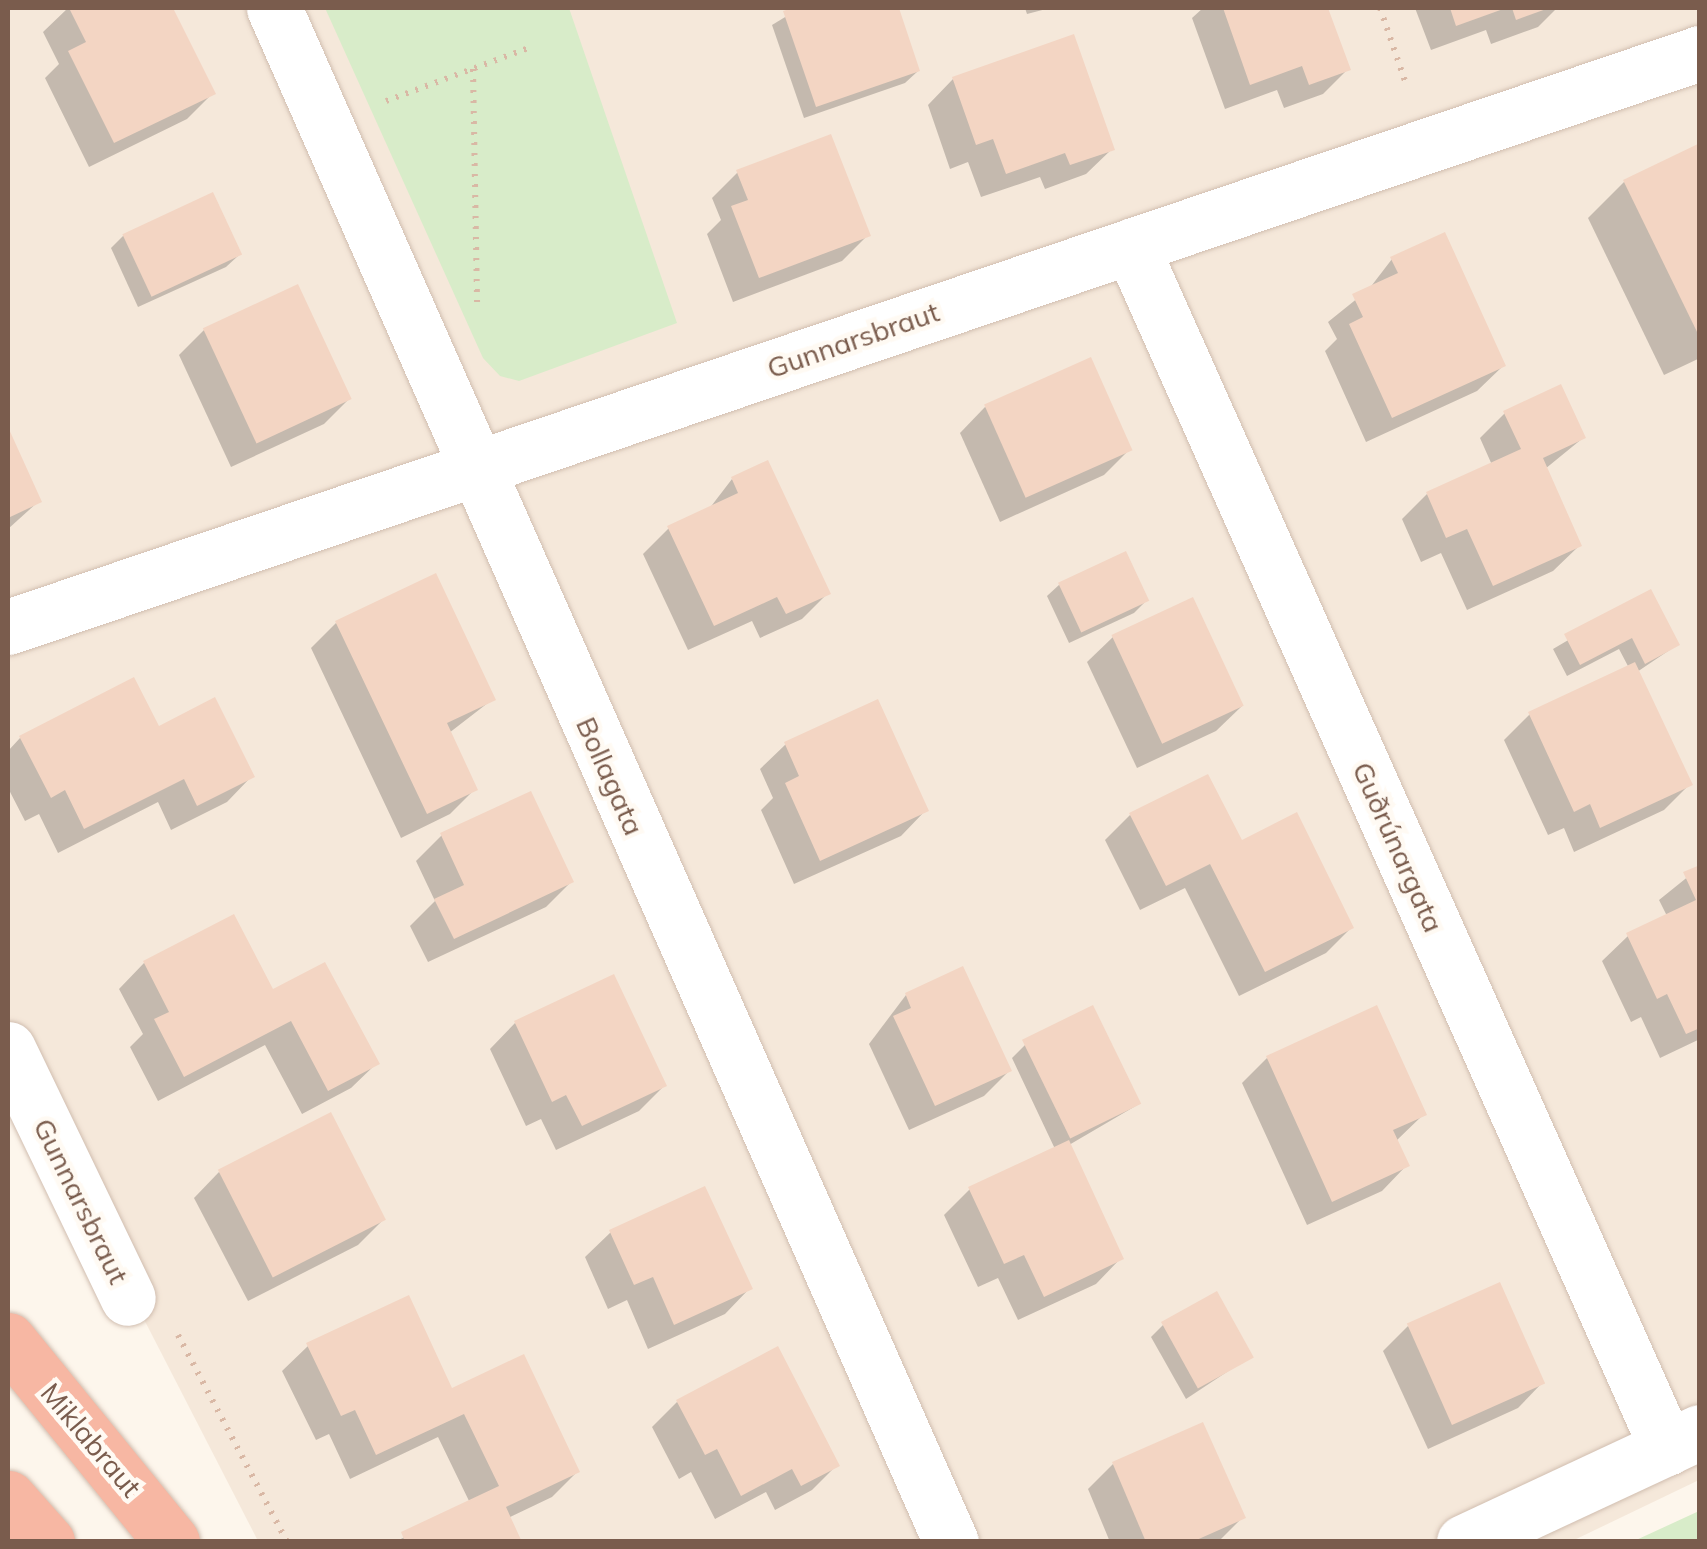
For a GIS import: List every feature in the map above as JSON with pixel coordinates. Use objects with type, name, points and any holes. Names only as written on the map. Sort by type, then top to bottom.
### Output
[{"type":"highway","name":"Miklabraut","points":[[8,1340],[172,1542]]},
{"type":"highway","points":[[8,1498],[47,1542]]},
{"type":"street","name":"Bollagata","points":[[274,8],[418,344],[952,1542]]},
{"type":"street","name":"Gunnarsbraut","points":[[8,628],[1700,52]]},
{"type":"street","name":"Guðrúnargata","points":[[1131,246],[1683,1440]]},
{"type":"street","name":"Gunnarsbraut","points":[[8,1049],[128,1298]]},
{"type":"street","points":[[1464,1542],[1683,1440]]},
{"type":"path","points":[[1380,8],[1427,145]]},
{"type":"path","points":[[324,124],[531,47]]},
{"type":"path","points":[[418,344],[478,313],[473,68]]},
{"type":"path","points":[[128,1298],[174,1326],[287,1542]]},
{"type":"shaded area","points":[[8,8],[1699,8],[1699,1480],[1570,1542],[258,1541],[8,1055]]},
{"type":"green space","points":[[325,8],[569,8],[677,323],[519,381],[500,376],[483,358]]},
{"type":"green space","points":[[1699,1511],[1699,1541],[1634,1541]]},
{"type":"building","points":[[69,8],[173,8],[216,94],[114,143],[68,51],[86,42]]},
{"type":"building","points":[[899,8],[920,71],[816,107],[783,11]]},
{"type":"building","points":[[1223,8],[1328,8],[1351,70],[1309,85],[1302,66],[1250,85]]},
{"type":"building","points":[[1450,8],[1506,8],[1456,26]]},
{"type":"building","points":[[1512,8],[1549,8],[1516,20]]},
{"type":"building","points":[[1074,34],[1115,150],[1070,165],[1065,153],[1006,174],[993,139],[976,145],[952,77]]},
{"type":"building","points":[[831,134],[871,236],[759,278],[731,206],[748,200],[736,170]]},
{"type":"building","points":[[1700,143],[1700,338],[1623,180]]},
{"type":"building","points":[[213,192],[242,255],[152,297],[122,234]]},
{"type":"building","points":[[1445,232],[1506,366],[1392,418],[1349,324],[1363,317],[1352,294],[1398,273],[1390,257]]},
{"type":"building","points":[[298,284],[352,399],[257,443],[203,328]]},
{"type":"building","points":[[1091,357],[1132,450],[1026,498],[984,405]]},
{"type":"building","points":[[1561,384],[1586,438],[1543,458],[1582,546],[1493,586],[1467,529],[1446,538],[1426,492],[1521,449],[1503,411]]},
{"type":"building","points":[[8,427],[42,502],[8,518]]},
{"type":"building","points":[[768,460],[831,594],[786,614],[777,597],[714,626],[667,526],[738,493],[731,477]]},
{"type":"building","points":[[1126,551],[1149,601],[1081,633],[1058,583]]},
{"type":"building","points":[[436,573],[496,700],[447,723],[478,790],[427,814],[335,621]]},
{"type":"building","points":[[1651,589],[1680,645],[1645,664],[1632,638],[1580,665],[1564,634]]},
{"type":"building","points":[[1193,597],[1244,706],[1162,744],[1111,635]]},
{"type":"building","points":[[1635,662],[1693,785],[1600,828],[1590,804],[1574,812],[1528,712]]},
{"type":"building","points":[[134,677],[159,726],[215,697],[255,777],[197,806],[184,779],[84,829],[65,790],[51,798],[19,736]]},
{"type":"building","points":[[878,699],[929,811],[820,861],[785,783],[799,776],[784,742]]},
{"type":"building","points":[[1208,774],[1242,840],[1297,812],[1354,928],[1265,972],[1210,864],[1166,886],[1129,813]]},
{"type":"building","points":[[531,791],[574,882],[454,939],[434,899],[464,885],[440,833]]},
{"type":"building","points":[[1700,865],[1700,1028],[1686,1034],[1667,994],[1657,999],[1626,933],[1696,900],[1683,872]]},
{"type":"building","points":[[234,914],[273,989],[325,962],[380,1064],[328,1091],[291,1021],[184,1077],[154,1019],[169,1012],[143,961]]},
{"type":"building","points":[[963,966],[1012,1071],[935,1106],[893,1016],[911,1008],[905,993]]},
{"type":"building","points":[[614,974],[667,1086],[582,1126],[566,1095],[552,1102],[514,1021]]},
{"type":"building","points":[[1093,1005],[1141,1104],[1070,1138],[1022,1040]]},
{"type":"building","points":[[1377,1005],[1427,1115],[1393,1130],[1410,1166],[1332,1202],[1266,1056]]},
{"type":"building","points":[[331,1112],[386,1220],[273,1277],[218,1170]]},
{"type":"building","points":[[1069,1140],[1124,1259],[1044,1297],[1024,1255],[1004,1264],[968,1187]]},
{"type":"building","points":[[705,1186],[753,1289],[674,1325],[653,1277],[634,1285],[609,1230]]},
{"type":"building","points":[[1500,1282],[1545,1383],[1452,1425],[1407,1323]]},
{"type":"building","points":[[1217,1291],[1254,1357],[1198,1388],[1161,1322]]},
{"type":"building","points":[[409,1295],[452,1388],[524,1354],[580,1472],[506,1507],[522,1542],[405,1542],[401,1532],[499,1486],[464,1414],[376,1455],[355,1410],[341,1416],[306,1343]]},
{"type":"building","points":[[778,1346],[840,1466],[801,1486],[792,1469],[741,1496],[717,1449],[705,1455],[676,1400]]},
{"type":"building","points":[[1203,1422],[1246,1518],[1192,1542],[1146,1542],[1112,1462]]}]
